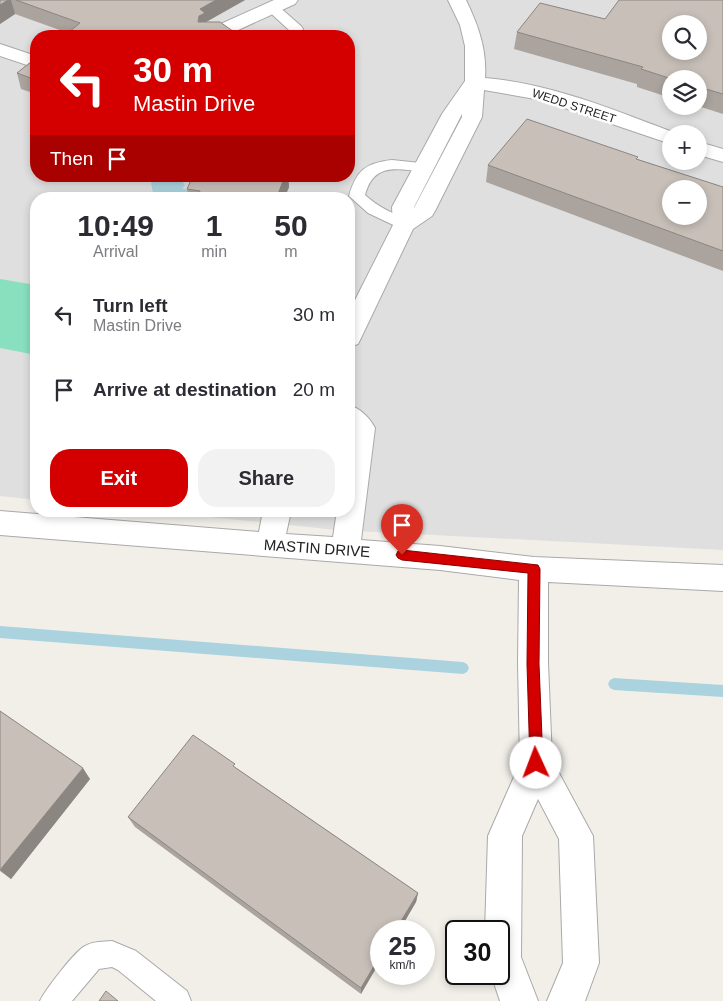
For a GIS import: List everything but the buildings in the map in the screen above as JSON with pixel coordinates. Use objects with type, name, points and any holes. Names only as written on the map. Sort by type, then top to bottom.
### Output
[{"type":"street","points":[[223,30],[289,0]]},
{"type":"street","points":[[355,322],[404,225],[424,211],[435,169],[472,117],[474,46],[469,25],[458,0]]},
{"type":"street","points":[[0,50],[30,60]]},
{"type":"street","name":"WEDD STREET","points":[[474,83],[511,86],[662,135]]},
{"type":"street","points":[[707,151],[723,156]]},
{"type":"street","points":[[355,421],[362,428],[355,478]]},
{"type":"street","points":[[270,544],[276,517]]},
{"type":"street","points":[[345,550],[350,517]]},
{"type":"street","name":"MASTIN DRIVE","points":[[0,523],[440,558],[534,569],[723,578]]},
{"type":"street","points":[[519,1001],[503,957],[505,836],[536,763],[533,664],[534,569]]},
{"type":"street","points":[[536,763],[576,836],[581,963],[566,1001]]},
{"type":"lane","points":[[272,8],[296,30]]},
{"type":"lane","points":[[404,225],[366,206],[357,196],[359,183],[368,170],[382,165],[435,169]]},
{"type":"lane","points":[[54,1001],[92,956],[112,954],[127,960],[177,1001]]},
{"type":"shaded area","points":[[0,0],[723,0],[723,550],[337,530],[210,517],[355,517],[355,192],[30,192],[30,499],[0,496]]},
{"type":"green space","points":[[0,279],[30,284],[30,354],[0,348]]},
{"type":"water","points":[[183,182],[185,186],[182,188],[190,192],[153,192],[151,183]]},
{"type":"waterway","points":[[0,632],[463,668]]},
{"type":"waterway","points":[[614,684],[723,691]]},
{"type":"route","points":[[402,555],[534,569],[533,664],[536,763]]}]
